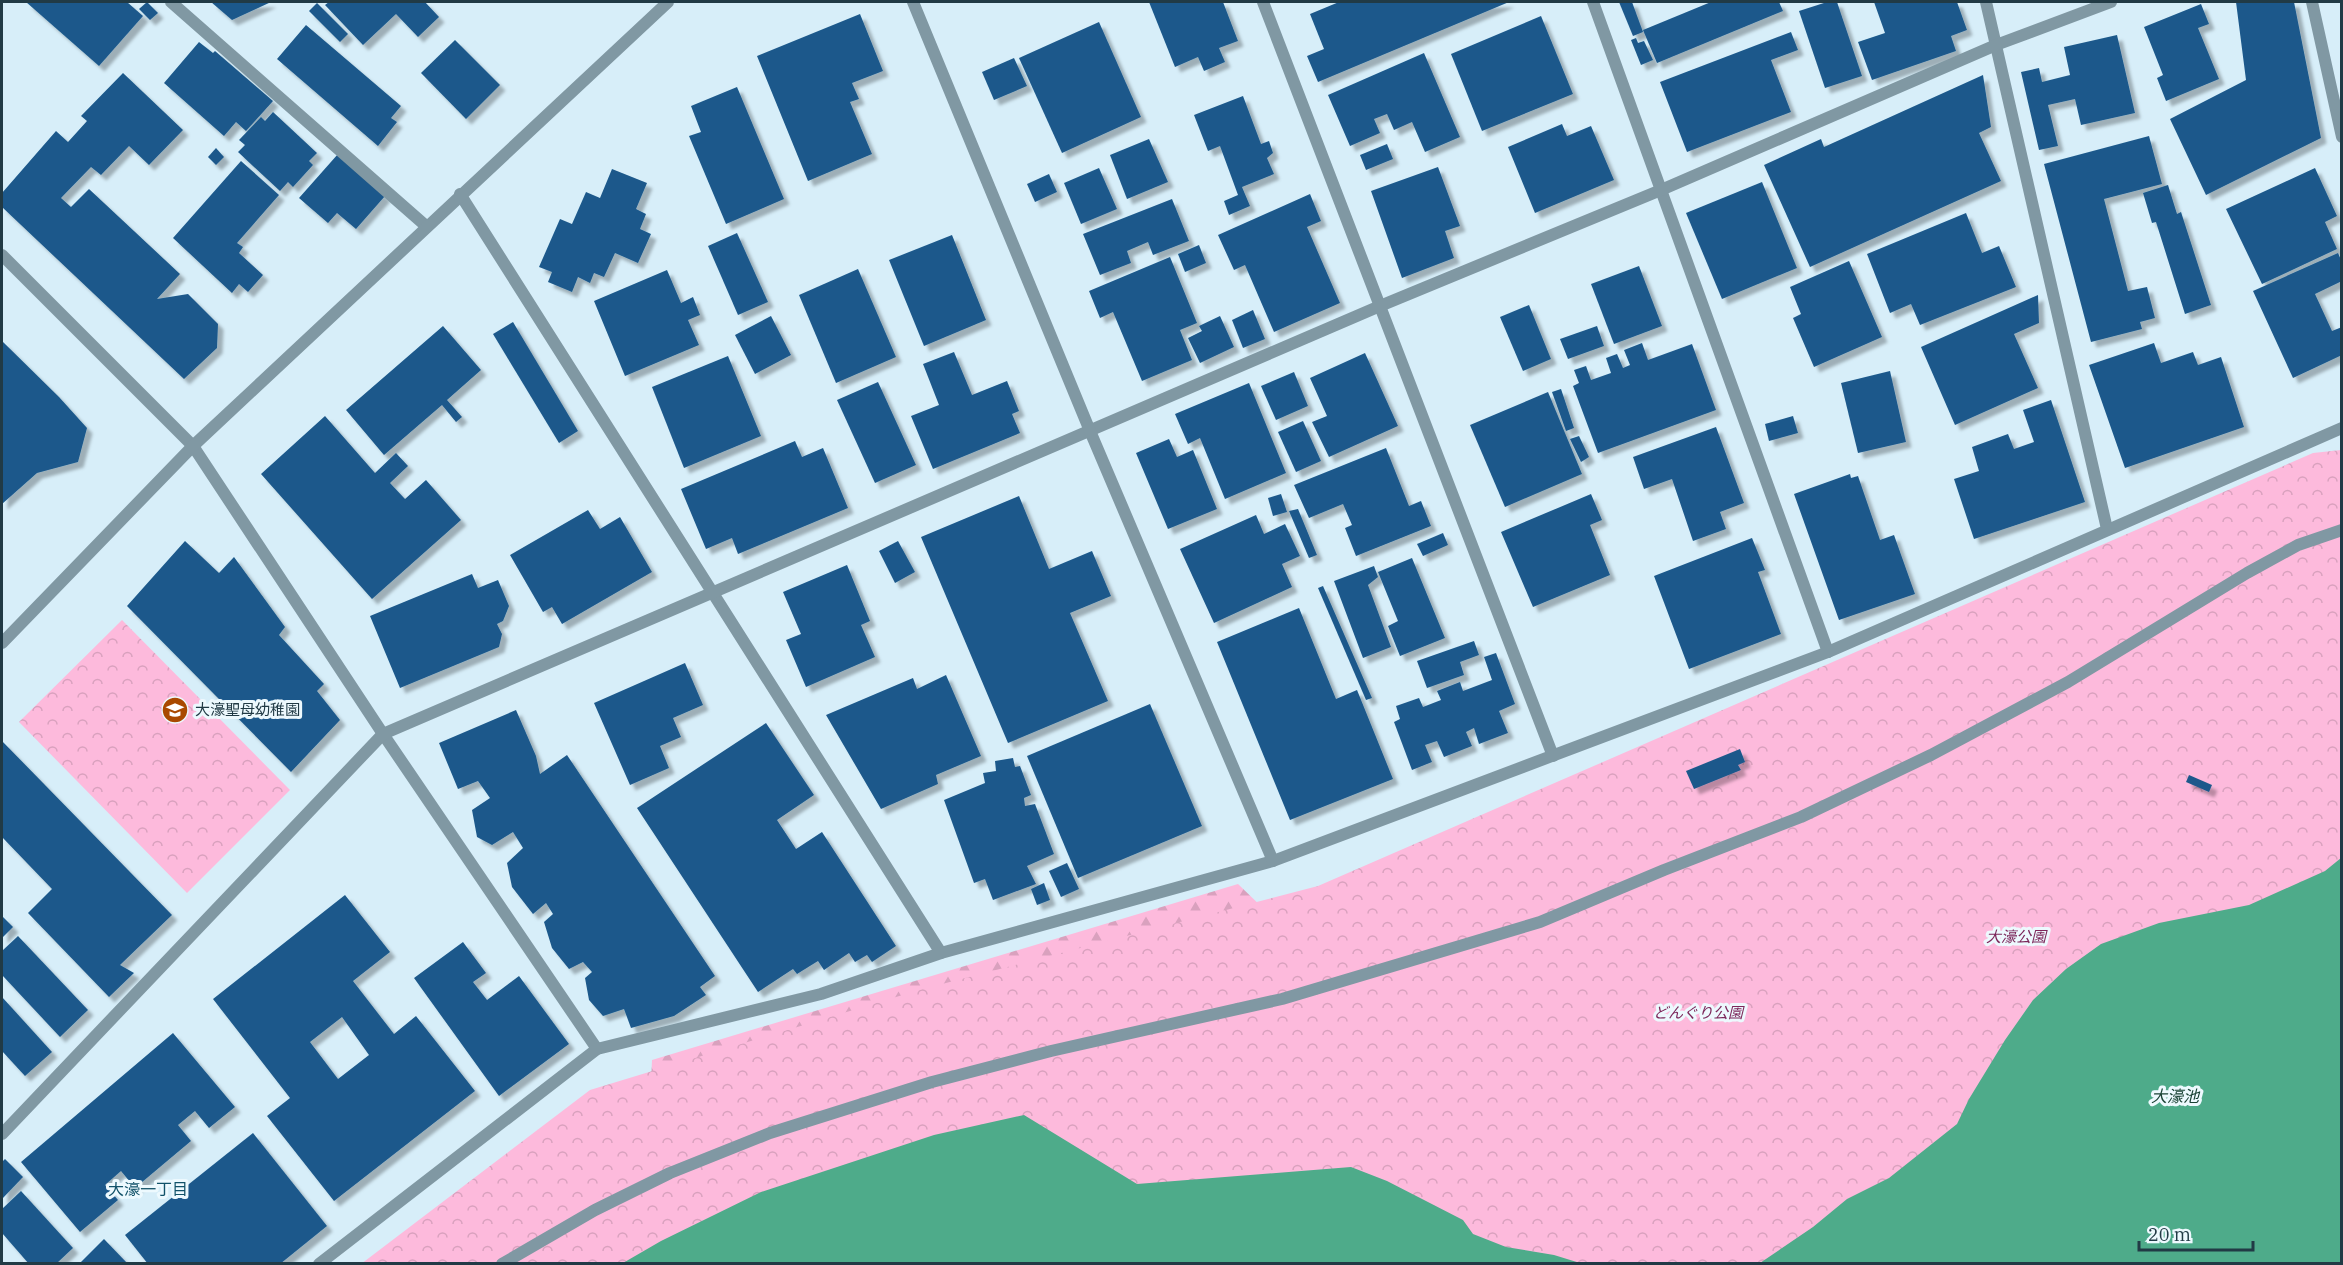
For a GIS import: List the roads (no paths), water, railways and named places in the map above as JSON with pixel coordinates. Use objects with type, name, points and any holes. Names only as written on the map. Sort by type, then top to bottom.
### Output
[{"type":"street","points":[[171,2],[426,226]]},
{"type":"street","points":[[2,643],[193,446],[668,2]]},
{"type":"street","points":[[913,2],[1090,431],[1273,861]]},
{"type":"street","points":[[1263,2],[1553,756]]},
{"type":"street","points":[[1593,2],[1828,652]]},
{"type":"street","points":[[1986,2],[2107,529]]},
{"type":"street","points":[[2,1134],[383,734],[1380,306],[1661,190],[1996,45],[2111,2]]},
{"type":"street","points":[[2312,2],[2342,137]]},
{"type":"street","points":[[460,194],[941,953]]},
{"type":"street","points":[[2,255],[193,446],[383,734],[597,1049]]},
{"type":"street","points":[[319,1263],[597,1049],[821,994],[941,953],[1273,861],[1828,652],[2342,428]]},
{"type":"street","points":[[502,1263],[595,1210],[670,1173],[770,1133],[932,1082],[1051,1051],[1292,997],[1540,922],[1664,870],[1801,817],[1931,754],[2068,682],[2288,551],[2342,530]]},
{"type":"water","name":"大濠池","points":[[2341,858],[2341,1263],[1760,1263],[1813,1227],[1847,1199],[1889,1178],[1957,1124],[1969,1099],[2005,1040],[2033,1000],[2066,969],[2101,944],[2159,923],[2249,905],[2325,871]]},
{"type":"water","points":[[1024,1115],[1137,1184],[1351,1167],[1387,1181],[1463,1220],[1473,1234],[1506,1247],[1554,1255],[1580,1263],[623,1263],[661,1241],[761,1192],[934,1135]]},
{"type":"place","name":"大濠聖母幼稚園","points":[[175,710]]},
{"type":"district","name":"大濠一丁目","points":[[148,1189]]},
{"type":"park label","name":"大濠公園","points":[[2016,937]]},
{"type":"park label","name":"どんぐり公園","points":[[1698,1013]]}]
